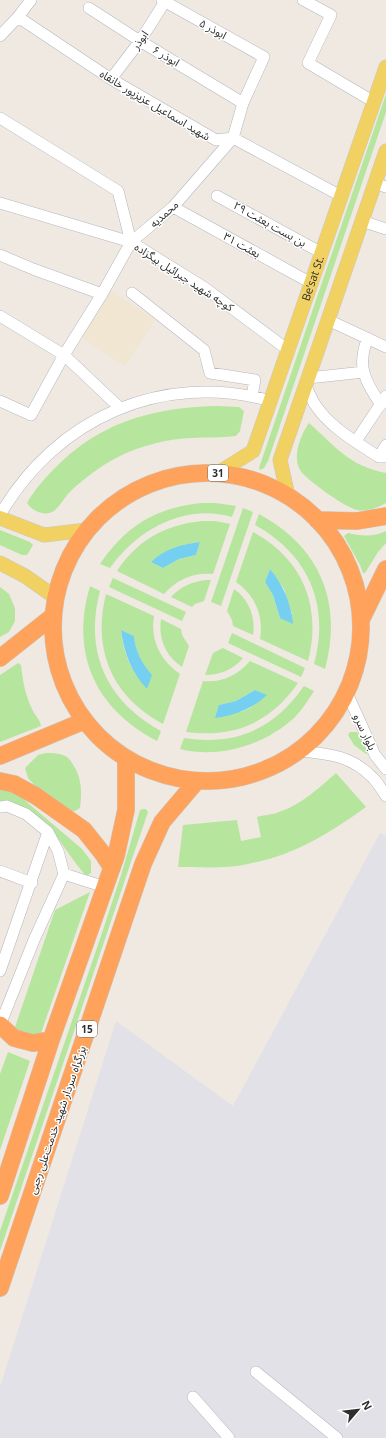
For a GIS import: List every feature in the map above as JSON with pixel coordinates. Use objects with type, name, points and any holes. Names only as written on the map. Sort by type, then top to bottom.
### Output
[{"type":"highway","name":"31","points":[[218,473],[255,480],[288,496],[304,507],[330,534],[349,566],[355,584],[361,620],[359,658],[347,693],[338,709],[328,725],[301,751],[269,770],[251,776],[215,782],[196,782],[160,774],[142,768],[126,759],[110,748],[84,721],[74,706],[59,671],[55,653],[53,616],[60,579],[76,545],[99,516],[113,504],[145,485],[163,479],[181,475],[218,473]]},
{"type":"highway","points":[[318,520],[357,521],[386,516]]},
{"type":"highway","name":"31","points":[[361,620],[386,570]]},
{"type":"highway","points":[[0,658],[53,616]]},
{"type":"highway","points":[[0,756],[84,721]]},
{"type":"highway","points":[[0,1196],[116,856],[126,810],[126,759]]},
{"type":"highway","points":[[0,781],[14,784],[36,796],[84,830],[112,868]]},
{"type":"highway","name":"بزرگراه سردار شهید خدمت‌علی رجبی","points":[[0,1288],[143,864],[162,822],[196,782]]},
{"type":"highway","points":[[0,1025],[14,1038],[33,1043],[52,1040]]},
{"type":"main road","name":"Be'sat St.","points":[[218,473],[253,451],[386,67]]},
{"type":"main road","points":[[288,496],[280,460],[362,221],[381,185],[386,151]]},
{"type":"main road","points":[[0,518],[44,535],[87,530]]},
{"type":"main road","points":[[0,563],[25,576],[56,597]]},
{"type":"street","points":[[0,36],[18,17],[31,0]]},
{"type":"street","points":[[303,0],[331,15],[308,63],[374,102]]},
{"type":"street","name":"ابوذر","points":[[110,79],[140,41],[164,1]]},
{"type":"street","name":"ابوذر ۵","points":[[164,1],[264,57],[243,102]]},
{"type":"street","name":"ابوذر ۶","points":[[89,8],[140,41],[243,102]]},
{"type":"street","name":"شهید اسماعیل عزیزپور خانقاه","points":[[18,17],[110,79],[216,140],[233,138],[342,196]]},
{"type":"street","points":[[233,138],[243,102]]},
{"type":"street","points":[[0,118],[118,191],[131,242]]},
{"type":"street","name":"محمدیه","points":[[0,402],[31,415],[64,355],[102,294],[131,242],[173,208],[233,138]]},
{"type":"street","name":"بن بست بعثت ۲۹","points":[[218,196],[322,253]]},
{"type":"street","name":"کوچه شهید جبرائیل بیگزاده","points":[[0,203],[131,242],[205,288],[288,350]]},
{"type":"street","name":"بعثت ۳۱","points":[[173,208],[311,283]]},
{"type":"street","points":[[362,221],[386,230]]},
{"type":"street","points":[[0,255],[33,269],[102,294]]},
{"type":"street","points":[[132,294],[204,350],[210,373],[255,380],[252,396]]},
{"type":"street","points":[[0,316],[64,355],[120,408]]},
{"type":"street","points":[[328,320],[386,347]]},
{"type":"street","points":[[356,441],[383,401],[369,386],[364,372],[362,358],[367,338]]},
{"type":"street","points":[[364,372],[307,382],[314,402],[334,426],[383,457],[386,445]]},
{"type":"street","points":[[0,515],[24,479],[43,458],[64,440],[88,424],[120,408],[140,401],[167,395],[196,392],[224,392],[252,396],[271,401]]},
{"type":"street","name":"بلوار سرو","points":[[347,693],[375,754],[386,769]]},
{"type":"street","name":"بلوار سرو","points":[[301,751],[332,754],[354,762],[373,778],[386,796]]},
{"type":"street","points":[[0,807],[7,806],[26,814],[48,832],[58,852],[64,874],[34,940],[0,1025]]},
{"type":"street","points":[[0,971],[32,883],[48,832]]},
{"type":"street","points":[[0,871],[32,883]]},
{"type":"street","points":[[64,874],[105,887]]},
{"type":"street","points":[[256,1372],[337,1438]]},
{"type":"street","points":[[193,1397],[229,1438]]},
{"type":"shaded area","points":[[109,289],[155,320],[125,366],[78,335]]},
{"type":"shaded area","points":[[380,833],[386,836],[386,1438],[0,1438],[0,1387],[116,1021],[233,1106]]},
{"type":"green space","points":[[386,94],[386,112],[268,461],[264,468],[260,470],[259,468]]},
{"type":"green space","points":[[218,406],[239,407],[244,411],[240,431],[236,436],[181,439],[156,443],[143,447],[120,456],[98,469],[74,488],[54,511],[50,513],[35,511],[27,503],[38,486],[60,463],[77,448],[114,426],[154,413],[174,409]]},
{"type":"green space","points":[[309,423],[343,454],[352,460],[373,470],[386,473],[386,503],[372,509],[357,510],[335,499],[303,474],[298,464],[297,452],[298,445]]},
{"type":"green space","points":[[201,503],[216,503],[236,506],[232,517],[214,514],[196,514],[179,517],[163,523],[148,531],[134,542],[121,554],[110,568],[100,564],[120,539],[143,521],[169,509]]},
{"type":"green space","points":[[243,508],[253,512],[221,606],[211,602]]},
{"type":"green space","points":[[259,514],[280,527],[298,543],[311,560],[322,579],[328,599],[331,621],[330,644],[325,669],[314,664],[318,642],[319,622],[317,602],[311,584],[302,567],[289,551],[274,537],[255,525]]},
{"type":"green space","points":[[215,521],[230,524],[213,574],[193,575],[174,584],[164,594],[117,571],[134,551],[153,536],[164,530],[188,523]],"holes":[[[200,542],[196,555],[179,559],[163,568],[151,562],[174,548]]]},
{"type":"green space","points":[[0,530],[30,542],[33,545],[27,555],[22,555],[0,545]]},
{"type":"green space","points":[[386,531],[386,543],[378,552],[365,573],[363,573],[344,536],[348,533],[367,535]]},
{"type":"green space","points":[[253,532],[270,543],[285,556],[296,570],[304,586],[310,604],[312,641],[308,661],[260,639],[261,622],[257,607],[243,587],[236,582]],"holes":[[[270,569],[284,589],[292,614],[280,618],[273,595],[265,582]]]},
{"type":"green space","points":[[113,578],[186,612],[182,621],[109,587]]},
{"type":"green space","points":[[211,580],[204,601],[195,604],[192,607],[171,597],[187,585]]},
{"type":"green space","points":[[90,586],[100,591],[96,613],[95,634],[98,654],[104,672],[113,689],[126,705],[142,719],[161,731],[157,741],[136,728],[118,713],[103,696],[93,677],[86,656],[83,634],[85,611]]},
{"type":"green space","points":[[0,587],[9,594],[15,608],[15,621],[9,632],[0,637]]},
{"type":"green space","points":[[234,589],[244,598],[250,609],[254,629],[253,635],[233,626],[232,620],[227,611]]},
{"type":"green space","points":[[106,594],[154,616],[153,625],[155,641],[158,649],[167,662],[180,674],[163,724],[145,713],[131,700],[119,686],[110,670],[104,652],[102,614]],"holes":[[[121,630],[134,636],[140,657],[151,675],[147,688],[132,669],[124,647]]]},
{"type":"green space","points":[[161,619],[181,629],[182,635],[189,646],[182,667],[176,663],[164,646],[160,626]]},
{"type":"green space","points":[[232,633],[305,668],[301,677],[228,643]]},
{"type":"green space","points":[[223,648],[243,658],[226,671],[205,675],[213,653]]},
{"type":"green space","points":[[250,661],[298,683],[287,697],[275,708],[263,718],[250,725],[235,730],[220,732],[186,732],[203,681],[217,681],[229,677]],"holes":[[[255,690],[266,695],[250,708],[241,712],[219,705],[236,701]]]},
{"type":"green space","points":[[18,663],[21,665],[28,698],[41,726],[0,742],[0,675]]},
{"type":"green space","points":[[304,686],[314,691],[305,705],[294,718],[269,736],[226,751],[195,752],[180,749],[184,738],[203,740],[220,739],[237,736],[252,731],[267,723],[280,713]]},
{"type":"green space","points":[[350,732],[357,732],[368,753],[366,754],[354,745],[348,735]]},
{"type":"green space","points":[[46,753],[66,756],[78,774],[81,796],[80,808],[75,811],[68,811],[48,799],[28,778],[25,768],[38,755]]},
{"type":"green space","points":[[336,773],[366,807],[324,835],[281,855],[240,866],[178,867],[183,825],[237,820],[241,841],[261,837],[257,817],[276,813],[295,805],[309,796]]},
{"type":"green space","points":[[0,788],[15,792],[82,849],[91,861],[91,873],[86,876],[50,828],[40,819],[20,806],[12,803],[0,802]]},
{"type":"green space","points":[[146,809],[148,812],[0,1251],[0,1231],[101,936],[140,810]]},
{"type":"green space","points":[[90,892],[39,1039],[14,1030],[55,910]]},
{"type":"green space","points":[[8,1052],[30,1061],[0,1150],[0,1074]]},
{"type":"water","points":[[200,542],[196,555],[179,559],[163,568],[151,562],[167,550]]},
{"type":"water","points":[[270,569],[286,594],[293,624],[280,618],[273,595],[265,582]]},
{"type":"water","points":[[121,630],[134,636],[140,657],[152,675],[147,689],[141,683],[129,662],[124,647]]},
{"type":"water","points":[[255,690],[267,695],[243,711],[215,718],[219,705],[236,701]]}]
